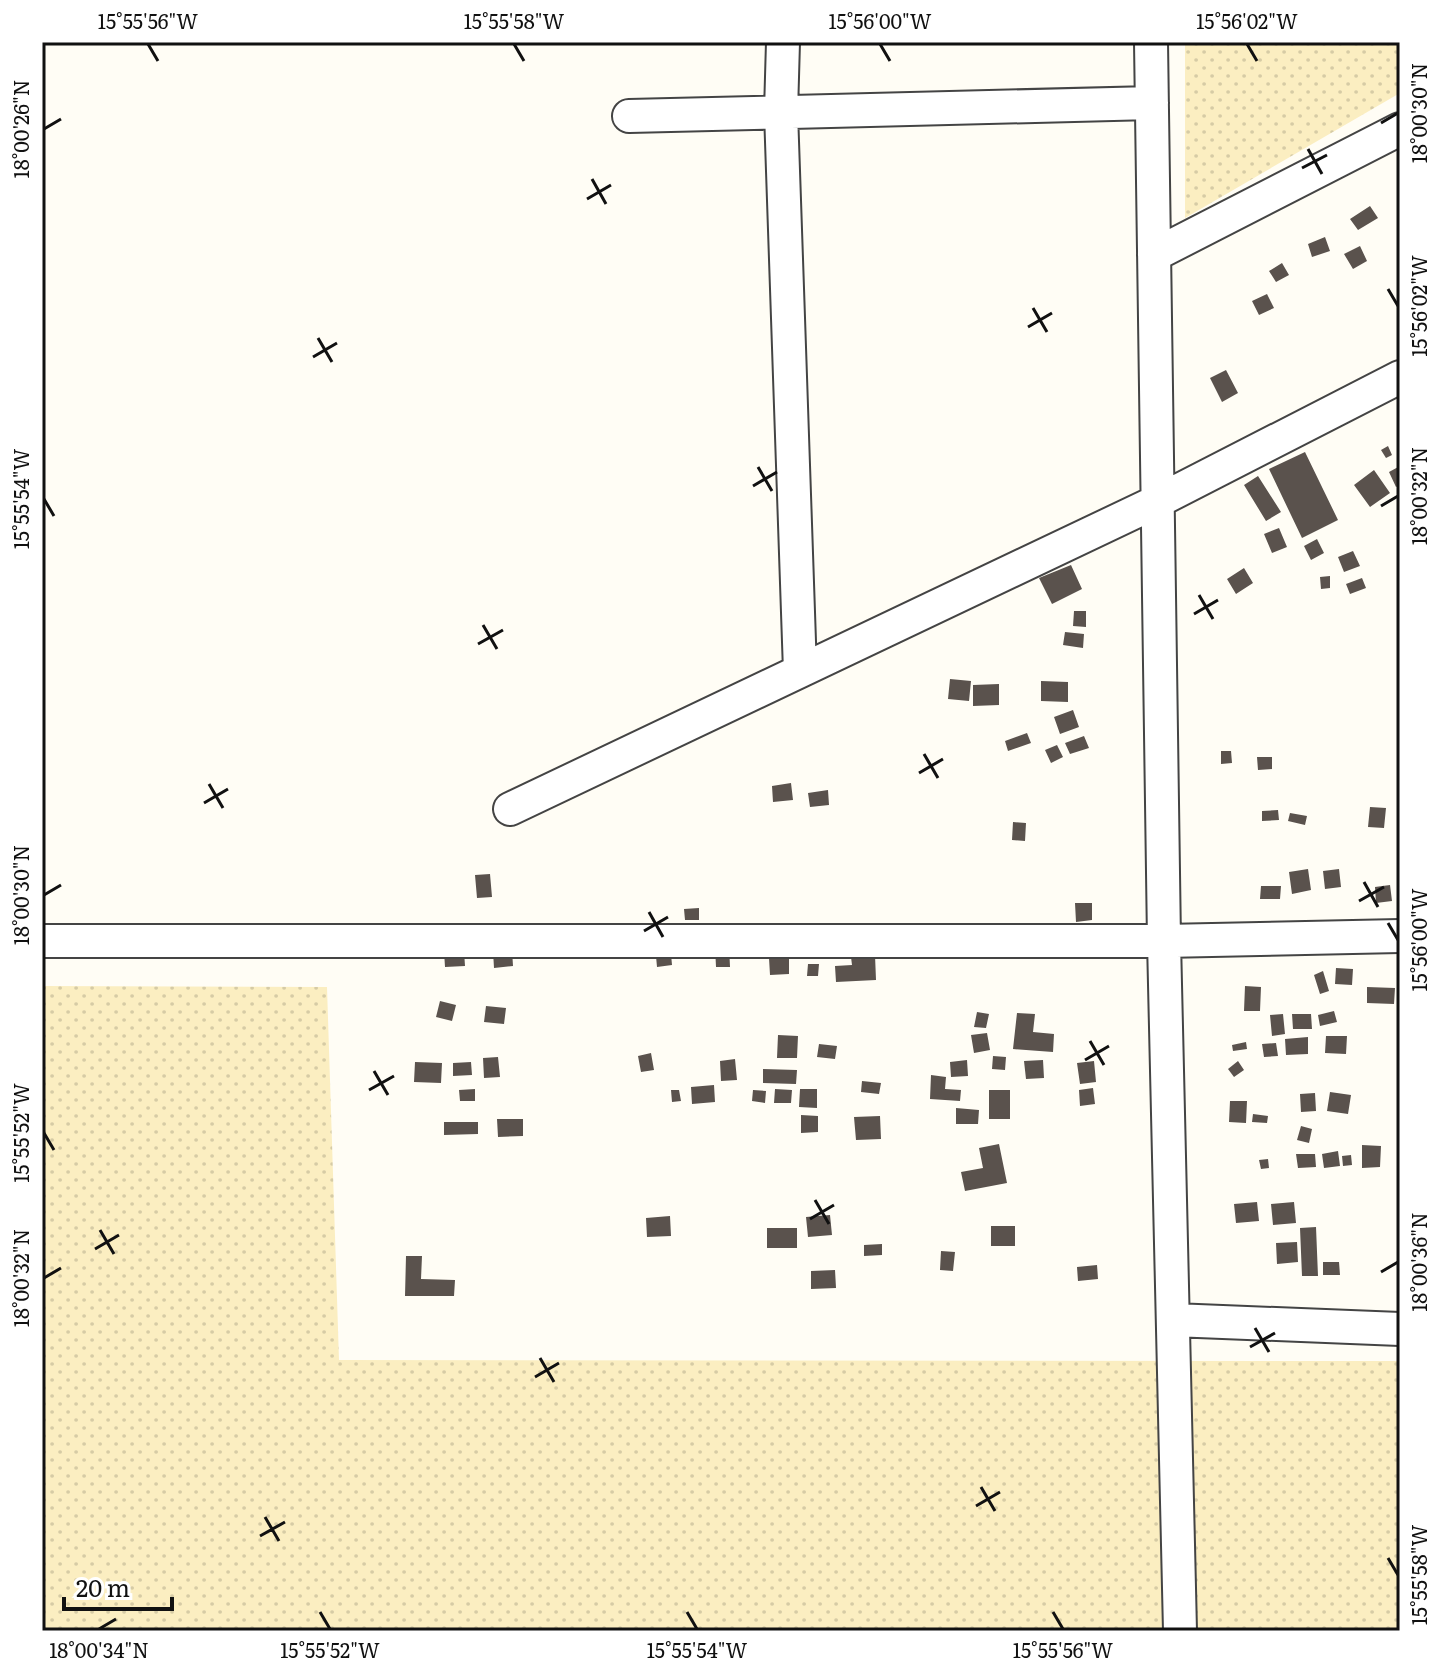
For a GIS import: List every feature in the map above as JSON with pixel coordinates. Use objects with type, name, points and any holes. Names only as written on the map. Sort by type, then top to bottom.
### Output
[{"type":"street","points":[[783,42],[781,112],[800,671]]},
{"type":"street","points":[[1151,42],[1164,941],[1180,1631]]},
{"type":"street","points":[[629,116],[1152,103]]},
{"type":"street","points":[[1154,255],[1400,129]]},
{"type":"street","points":[[510,809],[1158,501],[1400,377]]},
{"type":"street","points":[[42,941],[1164,941],[1400,936]]},
{"type":"street","points":[[1173,1320],[1400,1329]]},
{"type":"sand","points":[[1185,42],[1400,42],[1400,93],[1185,218]]},
{"type":"sand","points":[[42,986],[327,987],[339,1360],[1400,1361],[1400,1631],[42,1631]]},
{"type":"building","points":[[1370,206],[1378,218],[1358,230],[1350,219]]},
{"type":"building","points":[[1325,237],[1330,251],[1312,257],[1308,244]]},
{"type":"building","points":[[1360,246],[1367,261],[1353,269],[1344,254]]},
{"type":"building","points":[[1282,263],[1289,275],[1276,282],[1269,271]]},
{"type":"building","points":[[1267,294],[1274,308],[1259,315],[1252,301]]},
{"type":"building","points":[[1226,370],[1238,393],[1222,402],[1210,378]]},
{"type":"building","points":[[1388,446],[1392,455],[1386,458],[1381,450]]},
{"type":"building","points":[[1305,452],[1338,520],[1302,538],[1269,469]]},
{"type":"building","points":[[1400,466],[1400,485],[1396,487],[1389,472]]},
{"type":"building","points":[[1374,470],[1390,493],[1370,507],[1354,485]]},
{"type":"building","points":[[1258,476],[1281,512],[1266,521],[1244,485]]},
{"type":"building","points":[[1279,528],[1287,547],[1272,553],[1264,534]]},
{"type":"building","points":[[1317,539],[1324,553],[1311,560],[1304,546]]},
{"type":"building","points":[[1353,551],[1360,566],[1344,572],[1338,557]]},
{"type":"building","points":[[1071,565],[1082,589],[1052,604],[1039,578]]},
{"type":"building","points":[[1244,568],[1253,583],[1236,594],[1227,579]]},
{"type":"building","points":[[1330,576],[1330,588],[1321,589],[1320,577]]},
{"type":"building","points":[[1362,578],[1366,588],[1350,594],[1346,584]]},
{"type":"building","points":[[1074,611],[1086,611],[1086,627],[1073,626]]},
{"type":"building","points":[[1065,632],[1084,634],[1083,648],[1063,645]]},
{"type":"building","points":[[950,679],[971,681],[969,701],[948,699]]},
{"type":"building","points":[[1041,681],[1068,682],[1068,702],[1041,701]]},
{"type":"building","points":[[999,684],[999,705],[973,706],[973,685]]},
{"type":"building","points":[[1073,710],[1079,727],[1060,734],[1054,717]]},
{"type":"building","points":[[1027,733],[1031,743],[1008,751],[1005,741]]},
{"type":"building","points":[[1084,736],[1089,748],[1070,754],[1065,743]]},
{"type":"building","points":[[1057,745],[1063,757],[1051,763],[1045,750]]},
{"type":"building","points":[[1221,751],[1231,751],[1232,763],[1221,764]]},
{"type":"building","points":[[1257,757],[1272,757],[1272,769],[1258,770]]},
{"type":"building","points":[[791,783],[793,800],[773,802],[772,786]]},
{"type":"building","points":[[828,790],[829,805],[810,807],[808,793]]},
{"type":"building","points":[[1370,807],[1386,808],[1384,828],[1368,827]]},
{"type":"building","points":[[1278,810],[1279,820],[1262,821],[1262,811]]},
{"type":"building","points":[[1290,813],[1307,816],[1305,825],[1288,821]]},
{"type":"building","points":[[1013,822],[1026,823],[1025,841],[1012,840]]},
{"type":"building","points":[[1308,869],[1311,890],[1292,894],[1289,872]]},
{"type":"building","points":[[1339,869],[1341,887],[1325,889],[1323,871]]},
{"type":"building","points":[[490,874],[492,897],[477,898],[475,875]]},
{"type":"building","points":[[1390,885],[1392,901],[1376,903],[1375,887]]},
{"type":"building","points":[[1261,886],[1281,886],[1280,899],[1260,899]]},
{"type":"building","points":[[1075,903],[1092,903],[1092,920],[1076,922]]},
{"type":"building","points":[[699,908],[699,920],[685,920],[684,909]]},
{"type":"building","points":[[729,945],[730,967],[716,967],[715,946]]},
{"type":"building","points":[[512,950],[513,966],[494,968],[493,951]]},
{"type":"building","points":[[444,951],[464,951],[465,966],[445,967]]},
{"type":"building","points":[[671,954],[672,965],[657,967],[656,956]]},
{"type":"building","points":[[875,955],[876,980],[836,982],[835,966],[852,965],[851,957]]},
{"type":"building","points":[[769,958],[789,958],[789,974],[770,975]]},
{"type":"building","points":[[808,964],[819,964],[818,976],[807,976]]},
{"type":"building","points":[[1336,968],[1353,969],[1352,985],[1335,984]]},
{"type":"building","points":[[1323,971],[1329,991],[1320,994],[1314,975]]},
{"type":"building","points":[[1245,986],[1261,987],[1260,1011],[1244,1011]]},
{"type":"building","points":[[1367,987],[1395,988],[1394,1004],[1367,1003]]},
{"type":"building","points":[[440,1001],[456,1005],[452,1021],[436,1017]]},
{"type":"building","points":[[486,1006],[506,1008],[504,1024],[484,1022]]},
{"type":"building","points":[[1334,1011],[1337,1022],[1320,1026],[1318,1015]]},
{"type":"building","points":[[977,1012],[989,1014],[986,1028],[974,1027]]},
{"type":"building","points":[[1017,1013],[1035,1014],[1033,1032],[1054,1034],[1053,1052],[1013,1049]]},
{"type":"building","points":[[1283,1014],[1285,1034],[1272,1036],[1270,1015]]},
{"type":"building","points":[[1292,1014],[1311,1014],[1312,1029],[1293,1029]]},
{"type":"building","points":[[987,1033],[990,1050],[974,1053],[971,1035]]},
{"type":"building","points":[[778,1035],[798,1036],[797,1058],[777,1058]]},
{"type":"building","points":[[1326,1036],[1347,1036],[1346,1054],[1325,1053]]},
{"type":"building","points":[[1308,1037],[1308,1054],[1286,1055],[1285,1039]]},
{"type":"building","points":[[1246,1042],[1247,1049],[1233,1051],[1232,1045]]},
{"type":"building","points":[[1276,1043],[1278,1056],[1264,1057],[1262,1044]]},
{"type":"building","points":[[819,1044],[837,1046],[835,1059],[817,1057]]},
{"type":"building","points":[[651,1053],[654,1070],[641,1072],[638,1056]]},
{"type":"building","points":[[993,1056],[1006,1057],[1005,1070],[992,1069]]},
{"type":"building","points":[[498,1057],[500,1077],[484,1078],[483,1058]]},
{"type":"building","points":[[735,1059],[737,1080],[721,1081],[720,1061]]},
{"type":"building","points":[[967,1060],[968,1076],[951,1077],[950,1062]]},
{"type":"building","points":[[1043,1060],[1044,1078],[1026,1079],[1024,1061]]},
{"type":"building","points":[[1094,1061],[1096,1082],[1080,1084],[1077,1063]]},
{"type":"building","points":[[1238,1061],[1244,1070],[1234,1077],[1228,1069]]},
{"type":"building","points":[[415,1062],[442,1063],[441,1083],[414,1082]]},
{"type":"building","points":[[471,1062],[472,1075],[453,1076],[453,1063]]},
{"type":"building","points":[[763,1069],[797,1070],[796,1084],[763,1083]]},
{"type":"building","points":[[931,1075],[946,1077],[945,1089],[961,1090],[960,1101],[930,1099]]},
{"type":"building","points":[[862,1081],[881,1083],[879,1094],[861,1092]]},
{"type":"building","points":[[714,1085],[715,1102],[692,1104],[691,1087]]},
{"type":"building","points":[[1093,1088],[1095,1104],[1080,1106],[1079,1090]]},
{"type":"building","points":[[475,1089],[475,1101],[460,1101],[459,1090]]},
{"type":"building","points":[[775,1089],[792,1090],[791,1103],[774,1103]]},
{"type":"building","points":[[800,1089],[817,1089],[817,1108],[799,1107]]},
{"type":"building","points":[[671,1090],[679,1090],[681,1101],[672,1102]]},
{"type":"building","points":[[753,1090],[766,1091],[765,1103],[752,1101]]},
{"type":"building","points":[[989,1090],[1010,1090],[1010,1119],[989,1119]]},
{"type":"building","points":[[1330,1092],[1351,1095],[1348,1114],[1327,1111]]},
{"type":"building","points":[[1315,1093],[1316,1111],[1301,1112],[1300,1094]]},
{"type":"building","points":[[1230,1101],[1247,1101],[1246,1123],[1229,1122]]},
{"type":"building","points":[[956,1108],[979,1110],[978,1124],[956,1124]]},
{"type":"building","points":[[1253,1114],[1268,1116],[1267,1123],[1252,1122]]},
{"type":"building","points":[[801,1115],[818,1116],[818,1132],[801,1133]]},
{"type":"building","points":[[880,1116],[881,1139],[856,1140],[854,1117]]},
{"type":"building","points":[[497,1119],[523,1119],[523,1136],[498,1137]]},
{"type":"building","points":[[444,1122],[478,1122],[478,1134],[444,1135]]},
{"type":"building","points":[[1301,1126],[1312,1129],[1309,1143],[1297,1140]]},
{"type":"building","points":[[999,1144],[1007,1183],[965,1191],[961,1172],[983,1168],[979,1148]]},
{"type":"building","points":[[1362,1145],[1381,1146],[1380,1167],[1362,1168]]},
{"type":"building","points":[[1338,1151],[1340,1166],[1324,1168],[1322,1154]]},
{"type":"building","points":[[1296,1154],[1315,1154],[1316,1167],[1298,1168]]},
{"type":"building","points":[[1351,1155],[1352,1165],[1343,1166],[1342,1156]]},
{"type":"building","points":[[1268,1159],[1269,1168],[1261,1169],[1259,1160]]},
{"type":"building","points":[[1257,1202],[1259,1221],[1236,1223],[1234,1204]]},
{"type":"building","points":[[1294,1202],[1296,1223],[1273,1225],[1271,1204]]},
{"type":"building","points":[[830,1215],[832,1235],[808,1237],[806,1217]]},
{"type":"building","points":[[670,1216],[671,1236],[647,1237],[646,1218]]},
{"type":"building","points":[[991,1226],[1015,1226],[1015,1246],[991,1246]]},
{"type":"building","points":[[1316,1227],[1318,1276],[1302,1276],[1300,1228]]},
{"type":"building","points":[[767,1228],[797,1228],[797,1248],[767,1248]]},
{"type":"building","points":[[1297,1242],[1298,1262],[1277,1264],[1276,1243]]},
{"type":"building","points":[[882,1244],[882,1255],[864,1256],[864,1245]]},
{"type":"building","points":[[941,1251],[955,1252],[953,1271],[940,1270]]},
{"type":"building","points":[[406,1256],[422,1256],[421,1279],[455,1280],[454,1296],[405,1296]]},
{"type":"building","points":[[1323,1262],[1339,1262],[1340,1275],[1323,1275]]},
{"type":"building","points":[[1097,1265],[1098,1279],[1078,1281],[1077,1267]]},
{"type":"building","points":[[835,1270],[836,1288],[811,1289],[811,1271]]}]
